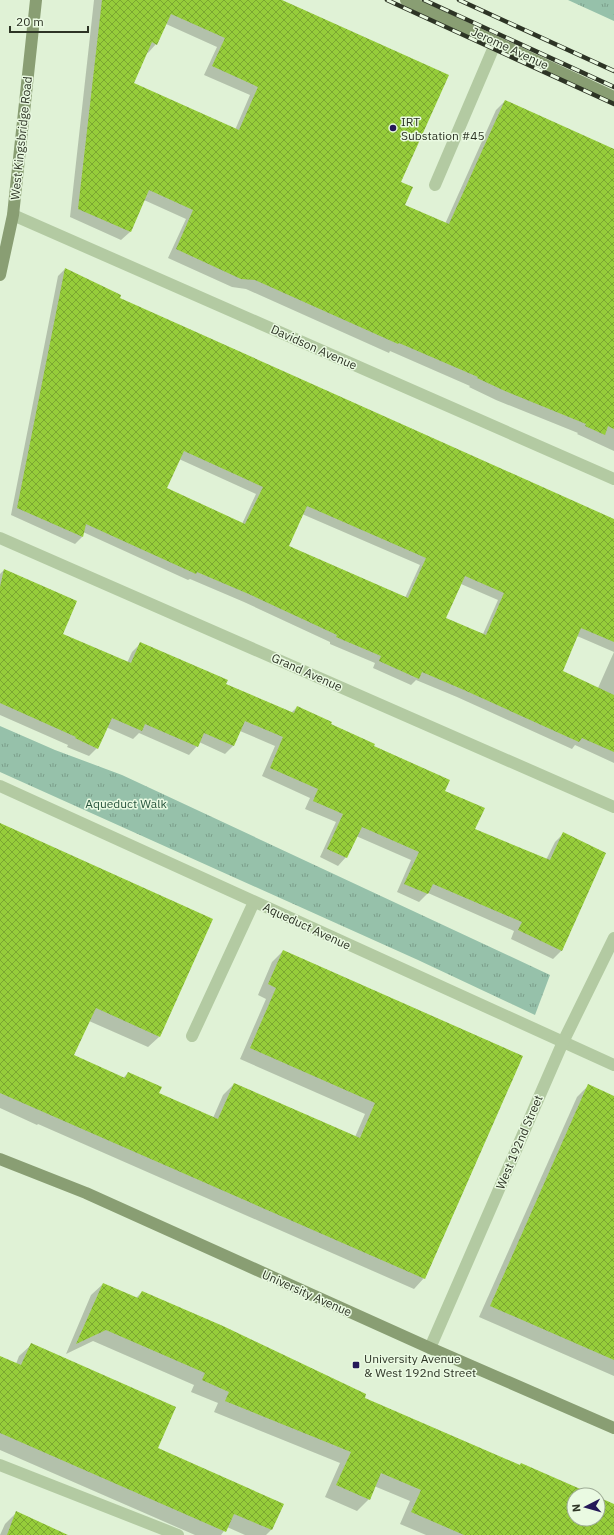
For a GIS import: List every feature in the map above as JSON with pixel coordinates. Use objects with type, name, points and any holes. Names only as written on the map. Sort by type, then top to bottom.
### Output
[{"type":"street","name":"West Kingsbridge Road","points":[[0,275],[13,215],[36,0]]},
{"type":"street","name":"Jerome Avenue","points":[[406,0],[614,97]]},
{"type":"street","points":[[435,184],[496,42]]},
{"type":"street","name":"Davidson Avenue","points":[[13,215],[614,479]]},
{"type":"street","name":"Grand Avenue","points":[[0,538],[614,807]]},
{"type":"street","name":"Aqueduct Avenue","points":[[0,786],[614,1065]]},
{"type":"street","points":[[192,1036],[254,902]]},
{"type":"street","name":"West 192nd Street","points":[[430,1348],[563,1042],[614,938]]},
{"type":"street","name":"University Avenue","points":[[0,1159],[86,1193],[430,1348],[614,1428]]},
{"type":"street","points":[[0,1465],[178,1535]]},
{"type":"green space","points":[[568,0],[614,0],[614,21]]},
{"type":"green space","name":"Aqueduct Walk","points":[[0,726],[55,750],[122,775],[550,975],[535,1015],[418,960],[0,772]]},
{"type":"building","points":[[102,0],[282,0],[449,75],[401,182],[413,187],[405,205],[449,224],[505,100],[614,149],[614,429],[608,426],[605,435],[585,426],[586,424],[505,391],[477,378],[478,377],[399,343],[398,344],[255,280],[241,279],[176,249],[193,210],[149,190],[131,232],[78,209]],"holes":[[[171,14],[225,38],[212,66],[258,87],[239,130],[134,83],[152,42],[157,45]]]},
{"type":"building","points":[[65,268],[121,295],[120,298],[614,519],[614,642],[581,628],[563,671],[614,695],[614,752],[582,738],[579,742],[422,672],[419,679],[379,661],[381,656],[336,637],[337,635],[251,595],[197,572],[196,574],[86,524],[83,537],[17,508]],"holes":[[[184,451],[263,487],[245,524],[167,488]],[[307,506],[426,558],[408,598],[289,546]],[[465,576],[504,593],[486,635],[446,618]]]},
{"type":"building","points":[[4,569],[77,601],[63,634],[131,663],[140,642],[228,680],[226,684],[294,713],[297,706],[332,722],[331,724],[375,744],[374,746],[450,780],[445,791],[485,808],[475,829],[550,860],[563,832],[606,853],[562,951],[518,930],[522,922],[433,884],[428,894],[404,884],[419,852],[362,827],[347,858],[327,849],[343,814],[313,801],[318,789],[270,768],[283,737],[245,721],[234,746],[204,733],[198,747],[145,724],[142,731],[112,718],[98,749],[75,738],[76,737],[0,703],[0,587]]},
{"type":"building","points":[[0,823],[213,919],[160,1037],[96,1008],[74,1055],[125,1078],[128,1072],[162,1087],[159,1093],[218,1119],[234,1083],[360,1138],[375,1103],[250,1048],[276,988],[268,984],[283,950],[523,1056],[425,1279],[0,1093]]},
{"type":"building","points":[[588,1084],[614,1096],[614,1360],[490,1306]]},
{"type":"building","points":[[103,1283],[138,1298],[142,1291],[223,1326],[366,1394],[365,1398],[520,1465],[521,1463],[576,1487],[566,1487],[566,1527],[606,1527],[606,1500],[614,1504],[614,1535],[464,1535],[411,1512],[421,1490],[381,1473],[370,1500],[336,1485],[351,1452],[225,1401],[229,1392],[202,1380],[205,1373],[106,1330],[76,1344]]},
{"type":"building","points":[[31,1343],[176,1407],[158,1448],[284,1504],[272,1530],[234,1514],[226,1532],[0,1433],[0,1356],[21,1365]]},
{"type":"building","points":[[16,1511],[68,1535],[7,1535]]},
{"type":"railway","points":[[387,0],[614,104]]},
{"type":"railway","points":[[424,0],[614,87]]},
{"type":"railway","points":[[459,0],[614,71]]},
{"type":"place","name":"IRT Substation #45","points":[[393,128]]},
{"type":"place","name":"University Avenue & West 192nd Street","points":[[356,1365]]}]
